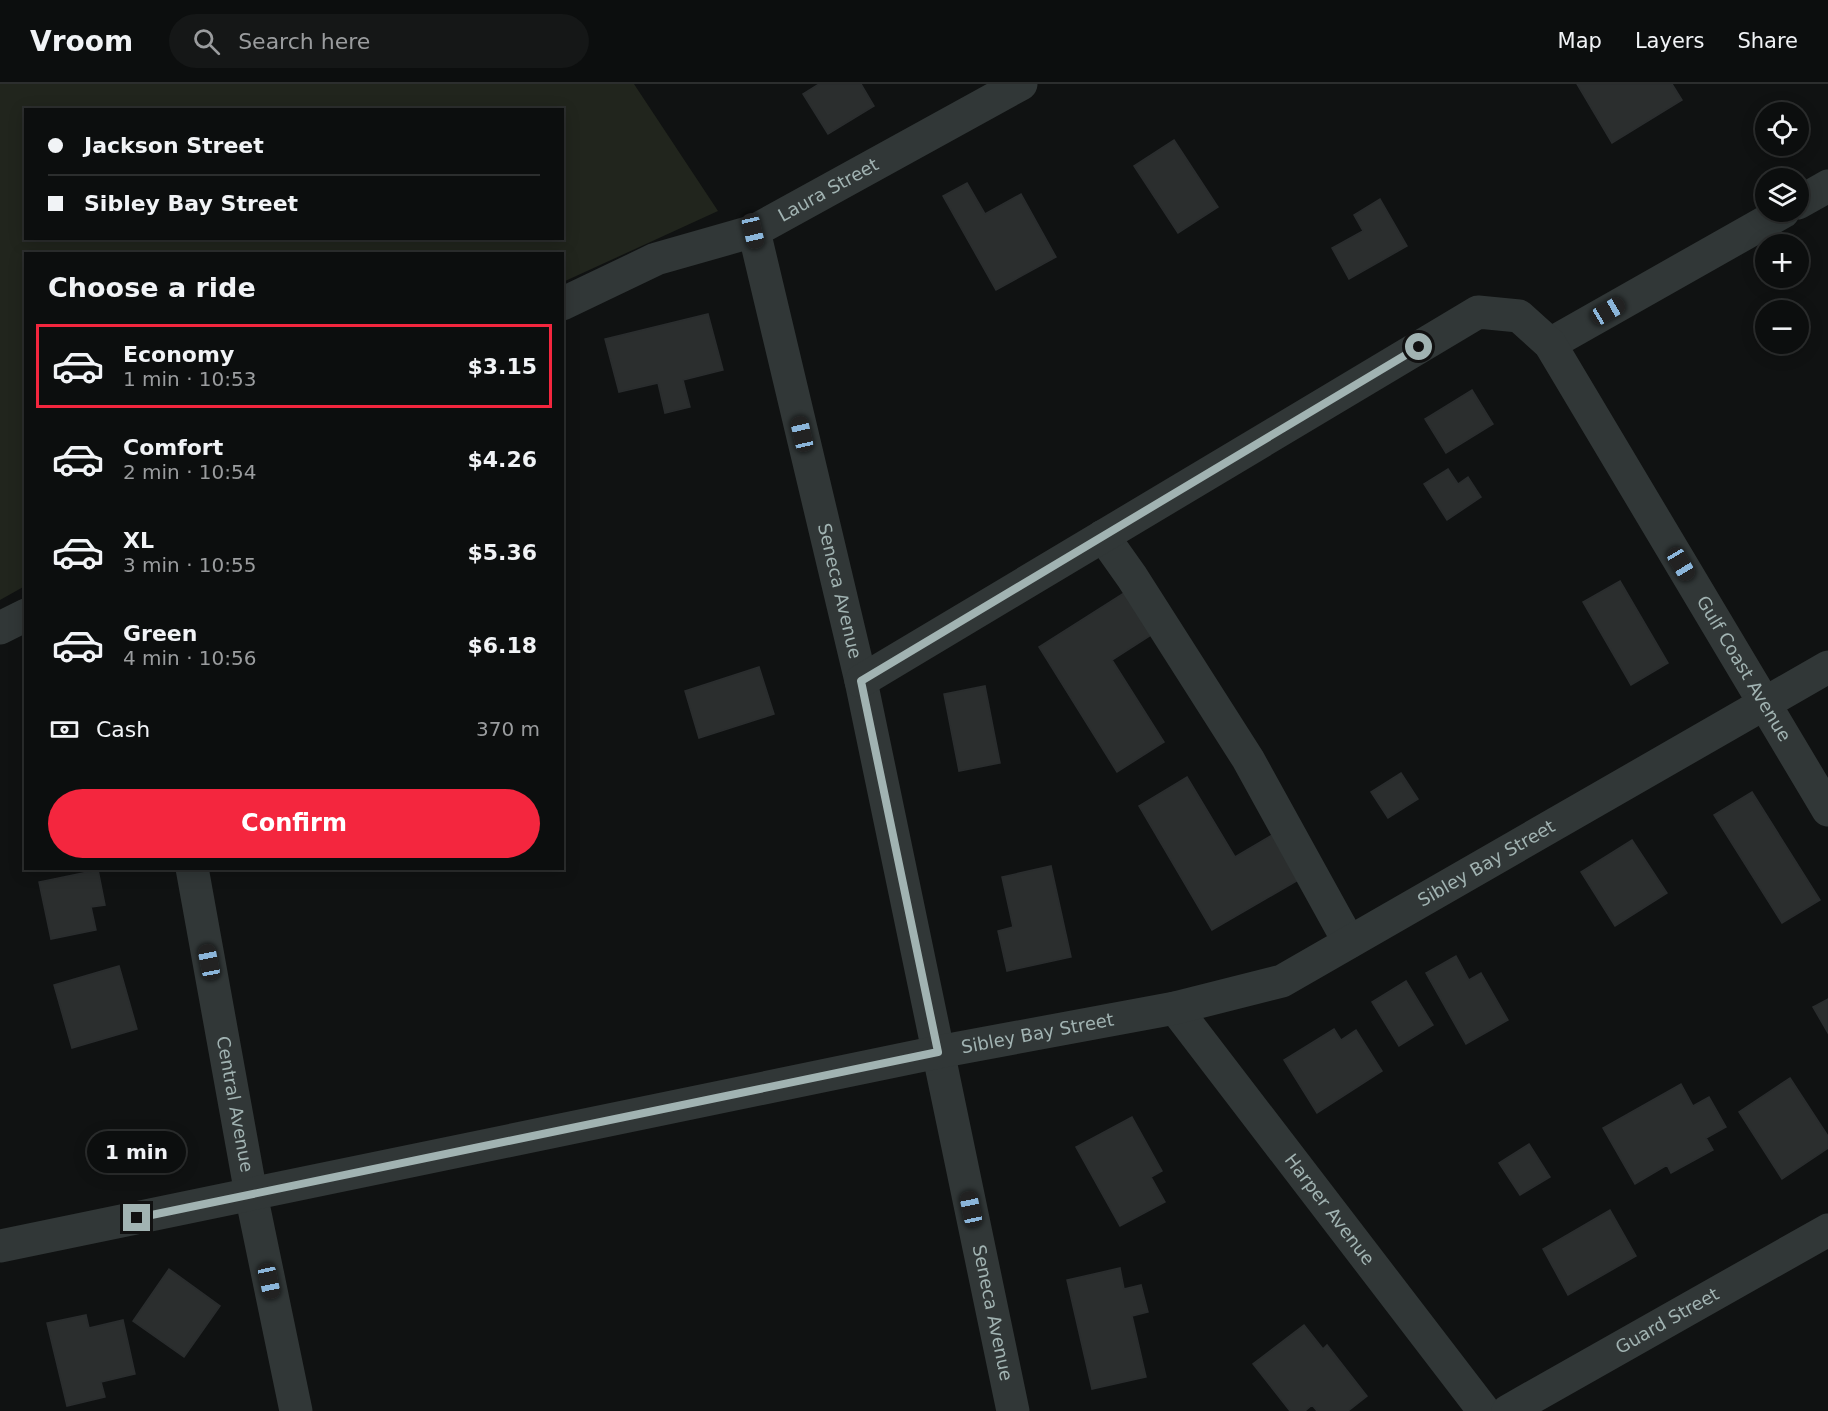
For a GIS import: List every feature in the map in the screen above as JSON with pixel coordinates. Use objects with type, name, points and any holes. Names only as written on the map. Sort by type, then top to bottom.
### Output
[{"type":"street","name":"Laura Street","points":[[564,303],[656,259],[753,231],[1021,84]]},
{"type":"street","points":[[1809,197],[1828,186]]},
{"type":"street","points":[[1550,344],[1765,222]]},
{"type":"street","name":"Seneca Avenue","points":[[753,231],[861,681],[1012,1411]]},
{"type":"street","name":"Gulf Coast Avenue","points":[[861,681],[1478,312],[1519,316],[1550,344],[1764,704],[1825,798]]},
{"type":"street","points":[[1103,536],[1132,577],[1248,759],[1349,942]]},
{"type":"street","points":[[0,628],[24,616]]},
{"type":"street","name":"Sibley Bay Street","points":[[0,1246],[938,1052],[1175,1008],[1282,981],[1828,667]]},
{"type":"street","name":"Central Avenue","points":[[192,870],[251,1194],[296,1411]]},
{"type":"street","name":"Harper Avenue","points":[[1175,1008],[1484,1411]]},
{"type":"street","name":"Guard Street","points":[[1508,1411],[1828,1230]]},
{"type":"shaded area","points":[[0,84],[634,84],[718,211],[564,282],[564,252],[24,252],[24,587],[0,600]]},
{"type":"building","points":[[819,84],[861,84],[874,106],[828,134],[803,94]]},
{"type":"building","points":[[1577,84],[1672,84],[1682,100],[1612,143]]},
{"type":"building","points":[[1174,140],[1218,207],[1178,233],[1134,166]]},
{"type":"building","points":[[967,183],[985,214],[1021,194],[1056,257],[996,290],[943,196]]},
{"type":"building","points":[[1380,199],[1407,246],[1349,279],[1332,248],[1363,231],[1354,215]]},
{"type":"building","points":[[708,314],[723,370],[683,380],[690,407],[665,413],[658,383],[619,392],[605,339]]},
{"type":"building","points":[[1472,390],[1493,424],[1446,453],[1425,419]]},
{"type":"building","points":[[1448,469],[1458,484],[1468,477],[1481,497],[1447,520],[1424,484]]},
{"type":"building","points":[[1620,581],[1668,663],[1631,685],[1583,602]]},
{"type":"building","points":[[1124,593],[1151,635],[1112,660],[1164,742],[1117,772],[1039,647]]},
{"type":"building","points":[[759,667],[774,714],[699,738],[685,691]]},
{"type":"building","points":[[985,686],[1000,763],[959,771],[944,694]]},
{"type":"building","points":[[1401,773],[1418,799],[1388,818],[1371,792]]},
{"type":"building","points":[[1187,777],[1235,857],[1274,834],[1300,879],[1212,930],[1139,806]]},
{"type":"building","points":[[1752,792],[1820,900],[1782,923],[1714,815]]},
{"type":"building","points":[[1632,840],[1667,893],[1615,926],[1581,872]]},
{"type":"building","points":[[1051,866],[1071,957],[1007,971],[998,931],[1013,927],[1002,877]]},
{"type":"building","points":[[98,870],[105,905],[91,907],[96,930],[51,939],[39,882]]},
{"type":"building","points":[[1456,956],[1469,980],[1481,973],[1508,1020],[1466,1044],[1426,973]]},
{"type":"building","points":[[119,966],[137,1029],[72,1048],[54,985]]},
{"type":"building","points":[[1406,981],[1433,1025],[1399,1046],[1372,1002]]},
{"type":"building","points":[[1828,999],[1828,1033],[1813,1007]]},
{"type":"building","points":[[1334,1029],[1341,1040],[1356,1030],[1382,1071],[1317,1113],[1284,1060]]},
{"type":"building","points":[[1790,1078],[1828,1136],[1828,1148],[1782,1179],[1739,1112]]},
{"type":"building","points":[[1681,1084],[1693,1106],[1709,1097],[1726,1127],[1706,1138],[1713,1150],[1671,1173],[1667,1165],[1635,1184],[1603,1128]]},
{"type":"building","points":[[1132,1117],[1162,1171],[1151,1177],[1165,1202],[1120,1226],[1076,1147]]},
{"type":"building","points":[[1529,1144],[1550,1177],[1520,1195],[1499,1163]]},
{"type":"building","points":[[1610,1210],[1636,1256],[1568,1295],[1543,1249]]},
{"type":"building","points":[[1120,1268],[1124,1289],[1141,1285],[1148,1312],[1132,1316],[1146,1377],[1092,1389],[1067,1280]]},
{"type":"building","points":[[169,1269],[220,1306],[184,1357],[133,1321]]},
{"type":"building","points":[[86,1315],[89,1328],[123,1320],[135,1374],[101,1382],[105,1397],[67,1406],[47,1323]]},
{"type":"building","points":[[1304,1325],[1323,1349],[1327,1345],[1367,1396],[1348,1411],[1317,1411],[1312,1405],[1305,1411],[1290,1411],[1253,1364]]},
{"type":"route","points":[[137,1218],[938,1052],[861,681],[1419,347]]}]
